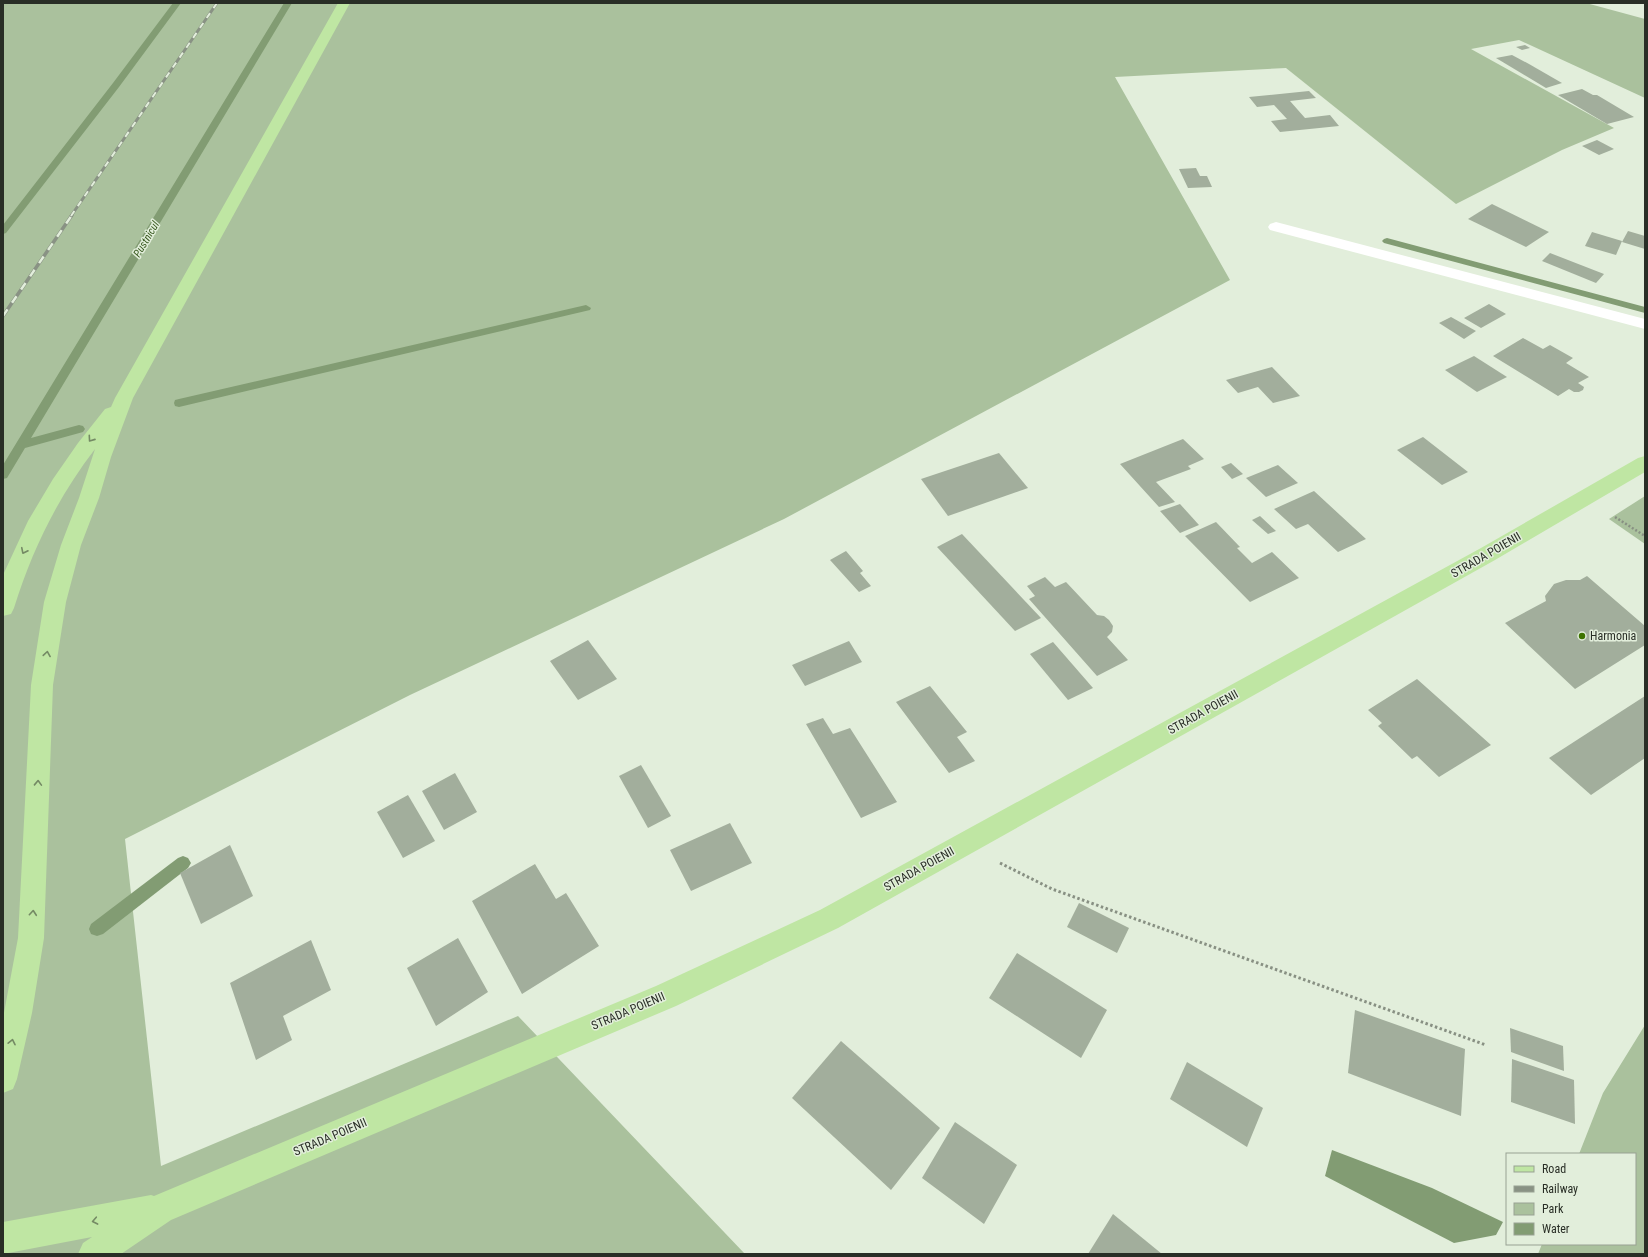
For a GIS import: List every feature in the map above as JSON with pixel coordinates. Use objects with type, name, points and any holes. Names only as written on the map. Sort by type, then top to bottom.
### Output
[{"type":"main road","points":[[3,1080],[18,1013],[31,938],[42,685],[55,602],[71,545],[89,498],[101,457],[124,398],[344,3]]},
{"type":"main road","points":[[3,608],[19,562],[41,515],[93,435],[124,398]]},
{"type":"main road","name":"STRADA POIENII","points":[[160,1209],[666,996],[829,919],[1488,554],[1645,462]]},
{"type":"main road","points":[[3,1238],[160,1209]]},
{"type":"main road","points":[[94,1254],[160,1209]]},
{"type":"street","points":[[1276,228],[1645,324]]},
{"type":"path","points":[[963,844],[1052,890],[1486,1045]]},
{"type":"green space","points":[[3,3],[1586,3],[1645,19],[1645,98],[1519,40],[1471,49],[1614,128],[1562,150],[1456,204],[1286,68],[1115,77],[1230,280],[784,519],[410,695],[125,839],[161,1166],[518,1016],[745,1254],[3,1254]]},
{"type":"green space","points":[[1645,496],[1645,544],[1609,519]]},
{"type":"green space","points":[[1645,1025],[1645,1254],[1538,1254],[1542,1245],[1636,1245],[1636,1153],[1579,1153],[1603,1093]]},
{"type":"water","points":[[1332,1150],[1432,1188],[1503,1222],[1496,1235],[1454,1243],[1325,1176]]},
{"type":"building","points":[[1525,45],[1530,48],[1522,50],[1516,47]]},
{"type":"building","points":[[1512,55],[1562,83],[1546,88],[1496,58]]},
{"type":"building","points":[[1582,89],[1593,95],[1597,95],[1634,117],[1607,124],[1558,95]]},
{"type":"building","points":[[1309,91],[1316,98],[1290,101],[1305,118],[1330,115],[1339,126],[1280,132],[1271,121],[1287,119],[1274,105],[1257,107],[1249,97]]},
{"type":"building","points":[[1597,140],[1614,149],[1599,155],[1582,146]]},
{"type":"building","points":[[1196,168],[1200,176],[1207,176],[1212,187],[1188,188],[1179,169]]},
{"type":"building","points":[[1492,204],[1549,232],[1526,247],[1468,219]]},
{"type":"building","points":[[1628,231],[1645,236],[1645,249],[1622,242]]},
{"type":"building","points":[[1592,232],[1622,241],[1616,255],[1585,246]]},
{"type":"building","points":[[1550,253],[1604,274],[1596,283],[1542,261]]},
{"type":"building","points":[[1489,304],[1506,314],[1481,328],[1464,318]]},
{"type":"building","points":[[1451,317],[1476,331],[1464,339],[1439,323]]},
{"type":"building","points":[[1523,338],[1543,349],[1550,345],[1573,358],[1566,363],[1589,377],[1578,383],[1584,387],[1583,390],[1574,392],[1569,389],[1558,396],[1493,356]]},
{"type":"building","points":[[1474,356],[1507,377],[1477,392],[1445,370]]},
{"type":"building","points":[[1272,367],[1300,396],[1273,403],[1258,387],[1238,393],[1226,380]]},
{"type":"building","points":[[1423,437],[1468,472],[1442,485],[1397,450]]},
{"type":"building","points":[[1183,439],[1204,459],[1188,466],[1191,469],[1156,482],[1175,502],[1159,507],[1120,464]]},
{"type":"building","points":[[999,453],[1028,488],[948,516],[921,479]]},
{"type":"building","points":[[1231,463],[1243,474],[1232,479],[1221,467]]},
{"type":"building","points":[[1278,465],[1298,483],[1266,497],[1246,478]]},
{"type":"building","points":[[1314,491],[1366,539],[1338,552],[1308,524],[1296,529],[1274,509]]},
{"type":"building","points":[[1180,504],[1199,525],[1180,533],[1160,511]]},
{"type":"building","points":[[1260,516],[1276,531],[1268,534],[1252,520]]},
{"type":"building","points":[[1216,522],[1240,547],[1237,548],[1252,563],[1272,552],[1299,578],[1250,602],[1185,536]]},
{"type":"building","points":[[962,534],[1041,618],[1015,631],[937,547]]},
{"type":"building","points":[[846,551],[863,571],[860,573],[871,586],[859,592],[830,560]]},
{"type":"building","name":"Harmonia","points":[[1587,576],[1645,626],[1645,645],[1575,689],[1505,623],[1546,601],[1545,596],[1554,584],[1566,580],[1580,580]]},
{"type":"building","points":[[1045,577],[1055,587],[1066,582],[1097,615],[1104,616],[1109,620],[1113,626],[1112,632],[1107,637],[1128,660],[1097,676],[1029,599],[1035,596],[1027,586]]},
{"type":"building","points":[[588,640],[617,679],[578,700],[550,661]]},
{"type":"building","points":[[849,641],[862,662],[805,686],[792,665]]},
{"type":"building","points":[[1053,642],[1093,688],[1068,700],[1030,654]]},
{"type":"building","points":[[1417,679],[1491,745],[1439,777],[1417,756],[1412,759],[1378,726],[1382,723],[1368,710]]},
{"type":"building","points":[[930,686],[967,732],[957,737],[975,761],[949,773],[896,702]]},
{"type":"building","points":[[1645,696],[1645,758],[1591,795],[1549,758]]},
{"type":"building","points":[[823,718],[833,734],[850,728],[897,802],[861,818],[806,724]]},
{"type":"building","points":[[641,765],[671,816],[648,828],[619,776]]},
{"type":"building","points":[[455,773],[477,812],[444,830],[422,791]]},
{"type":"building","points":[[408,795],[435,841],[403,858],[377,812]]},
{"type":"building","points":[[730,823],[752,863],[691,891],[670,850]]},
{"type":"building","points":[[230,845],[253,896],[201,924],[180,873]]},
{"type":"building","points":[[535,864],[556,899],[566,893],[599,946],[522,994],[472,901]]},
{"type":"building","points":[[1079,903],[1129,928],[1117,953],[1067,927]]},
{"type":"building","points":[[458,938],[488,992],[436,1026],[407,968]]},
{"type":"building","points":[[311,940],[331,990],[283,1016],[292,1040],[256,1060],[230,983]]},
{"type":"building","points":[[1017,953],[1107,1010],[1081,1058],[989,998]]},
{"type":"building","points":[[1355,1010],[1465,1049],[1461,1116],[1348,1073]]},
{"type":"building","points":[[1510,1028],[1563,1046],[1564,1071],[1511,1052]]},
{"type":"building","points":[[841,1041],[940,1128],[891,1190],[792,1098]]},
{"type":"building","points":[[1512,1059],[1574,1080],[1575,1124],[1511,1102]]},
{"type":"building","points":[[1187,1062],[1263,1108],[1247,1147],[1170,1099]]},
{"type":"building","points":[[955,1122],[1017,1165],[984,1224],[922,1178]]},
{"type":"building","points":[[1113,1214],[1162,1254],[1088,1254]]},
{"type":"waterway","points":[[3,231],[116,85],[177,3]]},
{"type":"waterway","name":"Pustnicul","points":[[21,445],[288,3]]},
{"type":"waterway","points":[[1387,241],[1645,310]]},
{"type":"waterway","points":[[179,403],[586,308]]},
{"type":"waterway","points":[[21,445],[79,429]]},
{"type":"waterway","name":"Pustnicul","points":[[3,475],[21,445]]},
{"type":"waterway","points":[[97,929],[183,863]]},
{"type":"railway","points":[[71,216],[217,3]]},
{"type":"railway","points":[[3,316],[72,215]]},
{"type":"place","name":"Harmonia","points":[[1582,636]]}]
